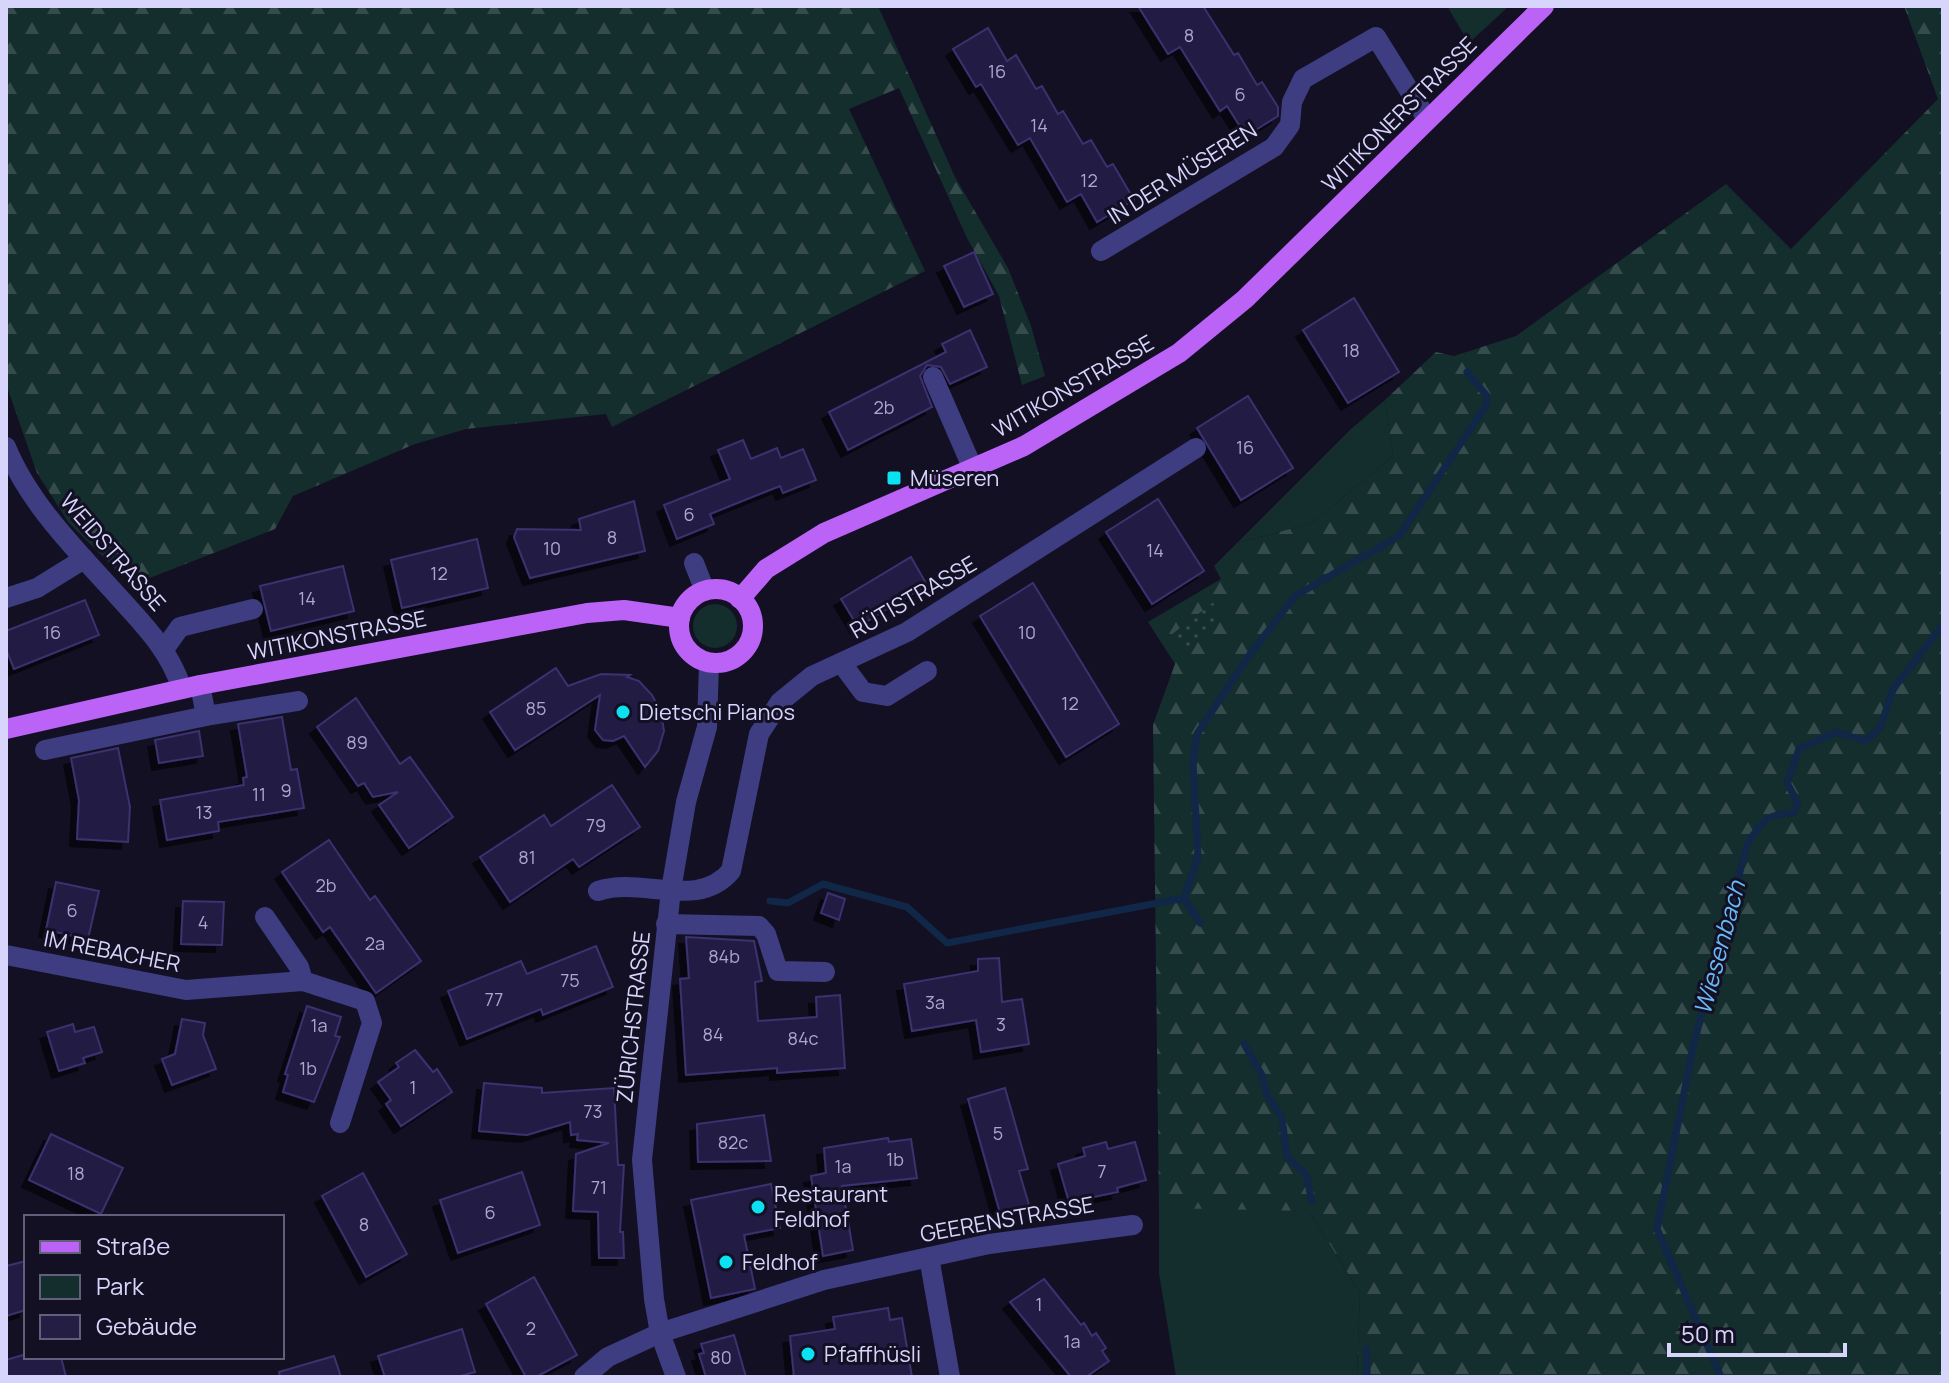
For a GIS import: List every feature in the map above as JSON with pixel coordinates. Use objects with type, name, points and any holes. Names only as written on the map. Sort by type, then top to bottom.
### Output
[{"type":"main road","name":"WITIKONERSTRASSE","points":[[1323,223],[1544,6]]},
{"type":"main road","name":"WITIKONSTRASSE","points":[[740,599],[766,569],[824,533],[1024,446],[1179,353],[1245,299],[1323,223]]},
{"type":"main road","points":[[724,590],[740,599],[752,619],[749,642],[733,659],[709,663],[685,647],[680,618],[689,601],[705,591],[724,590]]},
{"type":"main road","name":"WITIKONSTRASSE","points":[[6,729],[191,687],[587,613],[624,610],[680,618]]},
{"type":"street","name":"IN DER MÜSEREN","points":[[1101,251],[1274,147],[1290,125],[1292,102],[1303,79],[1376,37],[1427,119]]},
{"type":"street","points":[[933,377],[973,469]]},
{"type":"street","name":"WEIDSTRASSE","points":[[6,447],[29,491],[84,559],[165,648],[206,716]]},
{"type":"street","name":"RÜTISTRASSE","points":[[598,891],[615,886],[699,892],[719,885],[731,871],[759,734],[780,702],[812,676],[843,665],[907,632],[1196,448]]},
{"type":"street","points":[[6,598],[37,588],[84,559]]},
{"type":"street","points":[[694,563],[705,591]]},
{"type":"street","points":[[165,648],[180,627],[253,609]]},
{"type":"street","name":"ZÜRICHSTRASSE","points":[[676,1377],[660,1333],[648,1265],[642,1160],[666,924],[686,802],[707,727],[709,663]]},
{"type":"street","points":[[843,665],[863,692],[887,696],[927,671]]},
{"type":"street","points":[[45,750],[206,716],[298,701]]},
{"type":"street","points":[[265,917],[299,967],[303,981]]},
{"type":"street","points":[[666,924],[759,926],[766,934],[778,971],[825,972]]},
{"type":"street","name":"IM REBACHER","points":[[6,955],[186,990],[303,981],[365,1001],[372,1023],[340,1123]]},
{"type":"street","name":"GEERENSTRASSE","points":[[584,1377],[608,1357],[660,1333],[824,1280],[1003,1242],[1133,1225]]},
{"type":"street","points":[[929,1257],[950,1377]]},
{"type":"green space","points":[[6,6],[878,6],[955,177],[1008,268],[1031,326],[1045,376],[1022,385],[999,296],[967,238],[899,88],[849,109],[925,271],[612,427],[606,414],[466,429],[415,444],[293,496],[275,529],[147,579],[117,571],[69,523],[37,473],[6,384]]},
{"type":"green space","points":[[1447,6],[1509,6],[1469,43]]},
{"type":"green space","points":[[1904,6],[1943,6],[1943,1377],[1357,1377],[1360,1293],[1309,1211],[1159,1208],[1153,725],[1175,664],[1148,622],[1221,579],[1214,566],[1237,543],[1312,523],[1393,456],[1385,400],[1436,352],[1454,356],[1516,336],[1726,184],[1791,249],[1938,99]]},
{"type":"green space","points":[[1385,400],[1393,456],[1312,523],[1237,543],[1351,429]]},
{"type":"green space","points":[[1215,601],[1217,625],[1198,632],[1198,641],[1181,650],[1171,635]]},
{"type":"green space","points":[[715,604],[730,611],[737,626],[730,641],[715,648],[700,641],[693,626],[700,611]]},
{"type":"green space","points":[[1159,1208],[1309,1211],[1360,1293],[1357,1377],[1176,1377],[1159,1273]]},
{"type":"building","points":[[1138,6],[1203,6],[1257,85],[1262,82],[1278,107],[1278,116],[1246,136],[1227,106],[1220,111],[1180,47],[1168,54]]},
{"type":"building","points":[[988,28],[1007,61],[1016,55],[1036,89],[1042,86],[1058,114],[1063,111],[1083,144],[1091,140],[1107,167],[1113,164],[1134,200],[1097,222],[1081,194],[1067,202],[1030,138],[1018,145],[981,84],[976,87],[953,49]]},
{"type":"building","points":[[974,252],[993,294],[964,307],[944,266]]},
{"type":"building","points":[[1354,298],[1399,372],[1348,403],[1303,330]]},
{"type":"building","points":[[970,330],[987,367],[950,384],[941,367],[927,365],[920,376],[932,407],[848,450],[829,412],[946,352],[942,344]]},
{"type":"building","points":[[1248,396],[1293,468],[1241,500],[1197,428]]},
{"type":"building","points":[[743,440],[751,459],[777,448],[781,458],[803,449],[816,480],[783,493],[780,486],[710,514],[714,524],[677,539],[664,505],[730,479],[718,450]]},
{"type":"building","points":[[1158,499],[1204,571],[1152,604],[1106,532]]},
{"type":"building","points":[[634,501],[645,551],[530,578],[514,537],[517,529],[581,530],[579,519]]},
{"type":"building","points":[[477,539],[488,588],[402,608],[391,560]]},
{"type":"building","points":[[911,557],[927,585],[858,627],[841,599]]},
{"type":"building","points":[[343,566],[354,611],[271,631],[260,586]]},
{"type":"building","points":[[1033,583],[1119,724],[1066,757],[980,616]]},
{"type":"building","points":[[85,600],[99,635],[14,669],[6,649],[6,631]]},
{"type":"building","points":[[556,668],[568,686],[601,674],[630,675],[627,677],[639,681],[652,695],[661,712],[664,731],[658,751],[645,767],[624,736],[613,741],[603,740],[595,730],[600,695],[515,750],[490,712]]},
{"type":"building","points":[[356,698],[400,764],[410,757],[453,817],[409,848],[379,805],[398,792],[373,797],[364,783],[358,786],[317,727]]},
{"type":"building","points":[[282,717],[291,770],[297,769],[304,808],[218,822],[219,831],[167,840],[160,800],[244,785],[243,778],[247,777],[238,724]]},
{"type":"building","points":[[199,731],[203,756],[159,763],[155,740]]},
{"type":"building","points":[[118,748],[130,807],[128,842],[77,839],[79,800],[71,758]]},
{"type":"building","points":[[612,785],[640,827],[579,867],[573,859],[510,902],[480,857],[544,815],[551,826]]},
{"type":"building","points":[[329,840],[370,900],[375,896],[421,961],[376,993],[330,927],[323,932],[282,872]]},
{"type":"building","points":[[56,882],[99,891],[88,939],[46,930]]},
{"type":"building","points":[[828,893],[845,899],[839,920],[821,913]]},
{"type":"building","points":[[183,901],[224,902],[222,945],[181,944]]},
{"type":"building","points":[[686,937],[754,941],[762,981],[755,982],[758,1021],[817,1017],[816,997],[840,995],[845,1068],[777,1073],[777,1068],[686,1075],[680,979],[689,978]]},
{"type":"building","points":[[596,946],[613,987],[543,1015],[541,1009],[467,1039],[448,991],[521,961],[527,974]]},
{"type":"building","points":[[999,958],[1002,1002],[1022,999],[1029,1044],[981,1052],[976,1020],[912,1031],[904,984],[978,971],[978,959]]},
{"type":"building","points":[[307,1006],[341,1017],[335,1036],[340,1037],[314,1102],[283,1092],[288,1075],[285,1074]]},
{"type":"building","points":[[182,1019],[205,1023],[203,1035],[216,1069],[172,1085],[162,1059],[175,1054]]},
{"type":"building","points":[[73,1024],[75,1032],[94,1027],[102,1052],[83,1058],[85,1063],[59,1071],[47,1032]]},
{"type":"building","points":[[415,1050],[433,1072],[437,1069],[452,1092],[401,1126],[386,1104],[391,1100],[378,1082],[399,1067],[396,1063]]},
{"type":"building","points":[[484,1083],[542,1088],[542,1093],[614,1088],[618,1165],[624,1165],[620,1232],[623,1232],[624,1258],[599,1258],[598,1212],[573,1211],[576,1154],[609,1143],[577,1140],[578,1134],[571,1135],[570,1122],[527,1135],[479,1131]]},
{"type":"building","points":[[1005,1088],[1028,1169],[1019,1171],[1029,1205],[1000,1213],[968,1099]]},
{"type":"building","points":[[764,1115],[771,1161],[698,1162],[697,1124]]},
{"type":"building","points":[[51,1134],[123,1168],[101,1214],[29,1180]]},
{"type":"building","points":[[888,1138],[889,1142],[911,1139],[917,1178],[842,1186],[853,1250],[823,1256],[811,1176],[826,1173],[824,1148]]},
{"type":"building","points":[[1106,1142],[1108,1149],[1135,1142],[1146,1180],[1117,1188],[1118,1192],[1069,1202],[1058,1164],[1085,1156],[1083,1148]]},
{"type":"building","points":[[522,1172],[540,1225],[458,1253],[440,1200]]},
{"type":"building","points":[[363,1173],[407,1254],[366,1277],[322,1196]]},
{"type":"building","name":"Feldhof","points":[[771,1184],[780,1228],[744,1235],[755,1289],[711,1298],[691,1200]]},
{"type":"building","points":[[24,1262],[24,1311],[6,1316],[6,1266]]},
{"type":"building","points":[[534,1277],[577,1355],[536,1377],[526,1377],[486,1304]]},
{"type":"building","points":[[1044,1279],[1081,1325],[1084,1323],[1092,1336],[1096,1333],[1106,1348],[1102,1351],[1109,1361],[1086,1377],[1071,1377],[1010,1302]]},
{"type":"building","points":[[888,1308],[890,1320],[902,1318],[912,1377],[794,1377],[790,1336],[835,1329],[833,1317]]},
{"type":"building","points":[[462,1329],[475,1372],[457,1377],[385,1377],[378,1356]]},
{"type":"building","points":[[734,1335],[746,1377],[706,1377],[699,1354],[704,1353],[701,1344]]},
{"type":"building","points":[[24,1355],[24,1359],[62,1359],[66,1377],[6,1377],[6,1360]]},
{"type":"building","points":[[334,1356],[341,1377],[280,1377],[279,1372]]},
{"type":"waterway","points":[[1200,923],[1184,898],[1198,857],[1193,762],[1197,734],[1248,657],[1295,596],[1399,536],[1487,404],[1487,396],[1467,372]]},
{"type":"waterway","name":"Wiesenbach","points":[[1721,1377],[1657,1229],[1694,1043],[1747,845],[1770,817],[1793,813],[1798,803],[1787,783],[1799,749],[1836,732],[1865,741],[1880,728],[1893,689],[1943,625]]},
{"type":"waterway","points":[[770,901],[788,903],[823,884],[907,907],[947,943],[1184,898]]},
{"type":"waterway","points":[[1244,1044],[1262,1075],[1267,1095],[1282,1118],[1287,1157],[1306,1174],[1312,1202]]},
{"type":"waterway","points":[[1367,1349],[1367,1377]]},
{"type":"place","name":"Müseren","points":[[894,478]]},
{"type":"place","name":"Dietschi Pianos","points":[[623,712]]},
{"type":"place","name":"Restaurant Feldhof","points":[[758,1207]]},
{"type":"place","name":"Feldhof","points":[[726,1262]]},
{"type":"place","name":"Pfaffhüsli","points":[[808,1354]]}]
